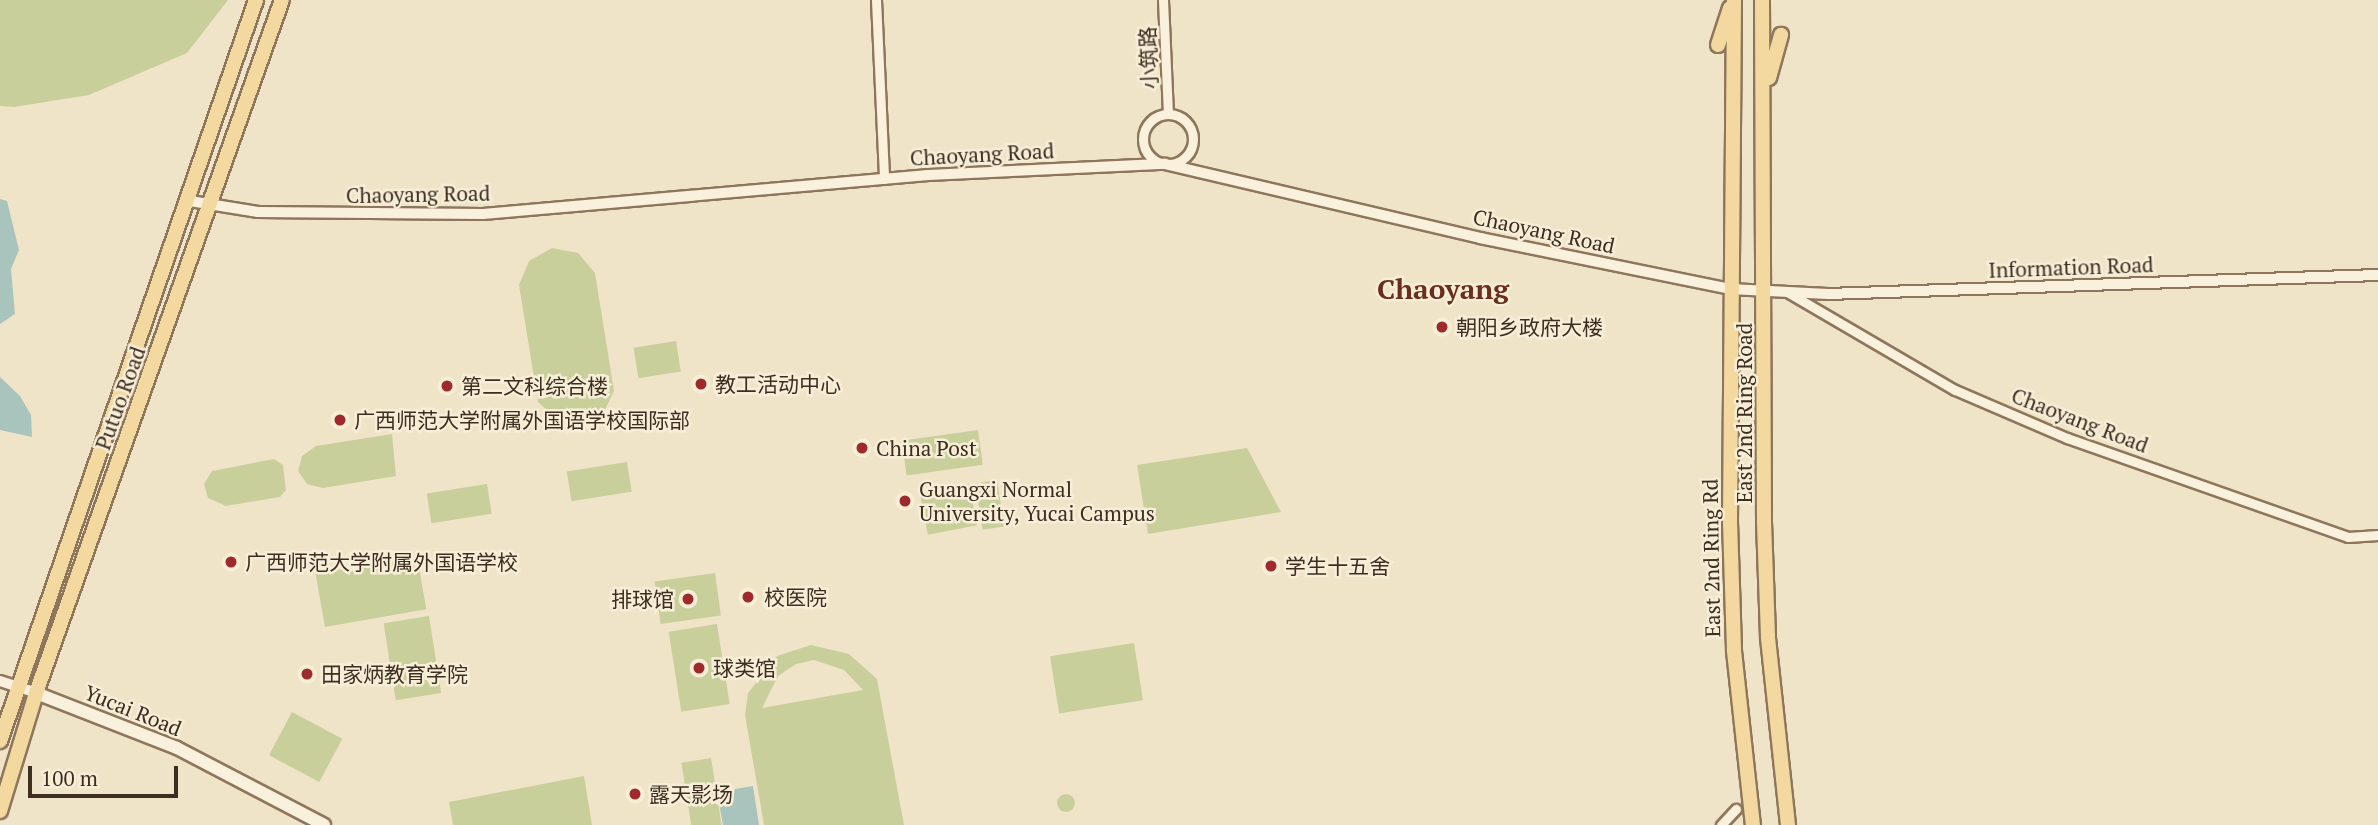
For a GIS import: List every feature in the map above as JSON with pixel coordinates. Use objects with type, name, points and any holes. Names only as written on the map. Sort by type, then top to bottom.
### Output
[{"type":"main road","name":"Putuo Road","points":[[0,741],[17,686],[190,201],[256,0]]},
{"type":"main road","name":"Putuo Road","points":[[0,811],[36,693],[211,208],[282,0]]},
{"type":"main road","points":[[1718,45],[1733,0]]},
{"type":"main road","points":[[1730,289],[1733,0]]},
{"type":"main road","name":"East 2nd Ring Road","points":[[1762,0],[1768,612],[1788,825]]},
{"type":"main road","points":[[1765,93],[1781,35]]},
{"type":"main road","name":"East 2nd Ring Rd","points":[[1730,289],[1734,651],[1753,825]]},
{"type":"main road","name":"Yucai Road","points":[[36,693],[177,748],[324,825]]},
{"type":"street","points":[[876,0],[884,179]]},
{"type":"street","name":"小筑路","points":[[1163,0],[1168,114]]},
{"type":"street","points":[[1168,114],[1189,125],[1194,141],[1188,156],[1165,164],[1150,157],[1142,142],[1152,119],[1168,114]]},
{"type":"street","name":"Chaoyang Road","points":[[190,201],[211,208],[313,214],[483,214],[884,179],[1165,164],[1480,238],[1730,289],[1766,290]]},
{"type":"street","name":"Information Road","points":[[1766,290],[1787,292],[2378,275]]},
{"type":"street","name":"Chaoyang Road","points":[[1787,292],[1955,390],[2067,438],[2348,537],[2378,535]]},
{"type":"street","points":[[0,681],[36,693]]},
{"type":"street","points":[[1721,825],[1736,809]]},
{"type":"green space","points":[[0,0],[228,0],[187,53],[89,95],[14,107],[0,106]]},
{"type":"green space","points":[[552,248],[578,253],[595,273],[614,391],[604,412],[582,423],[558,420],[538,402],[519,285],[529,261]]},
{"type":"green space","points":[[676,341],[681,372],[638,378],[634,348]]},
{"type":"green space","points":[[978,430],[983,465],[907,475],[902,441]]},
{"type":"green space","points":[[392,434],[396,476],[323,488],[307,484],[298,471],[302,456],[316,446]]},
{"type":"green space","points":[[1247,448],[1281,512],[1148,534],[1137,465]]},
{"type":"green space","points":[[274,459],[283,465],[286,490],[280,497],[226,506],[208,498],[204,484],[212,471]]},
{"type":"green space","points":[[627,462],[632,492],[571,501],[567,472]]},
{"type":"green space","points":[[997,480],[1004,526],[983,530],[975,483]]},
{"type":"green space","points":[[487,484],[492,514],[431,523],[427,494]]},
{"type":"green space","points":[[969,484],[977,525],[928,535],[920,494]]},
{"type":"green space","points":[[417,556],[426,609],[325,627],[316,574]]},
{"type":"green space","name":"排球馆","points":[[715,573],[721,616],[661,624],[655,581]]},
{"type":"green space","points":[[429,616],[441,693],[396,700],[384,623]]},
{"type":"green space","name":"球类馆","points":[[717,624],[730,704],[681,712],[669,632]]},
{"type":"green space","points":[[1134,643],[1143,700],[1059,714],[1050,656]]},
{"type":"green space","points":[[811,645],[849,654],[877,679],[904,825],[764,825],[745,715],[748,693],[777,656]],"holes":[[[814,660],[844,670],[863,690],[762,708],[778,676],[796,664]]]},
{"type":"green space","points":[[292,712],[342,739],[319,782],[269,755]]},
{"type":"green space","points":[[711,758],[722,825],[691,825],[681,763]]},
{"type":"green space","points":[[584,776],[592,825],[453,825],[449,802]]},
{"type":"green space","points":[[1066,794],[1074,799],[1075,803],[1070,811],[1066,812],[1058,807],[1057,803],[1062,795]]},
{"type":"water","points":[[0,199],[7,201],[19,250],[11,269],[15,314],[0,324]]},
{"type":"water","points":[[0,377],[20,396],[31,415],[32,437],[0,430]]},
{"type":"water","points":[[753,786],[759,825],[723,825],[717,792]]},
{"type":"place","name":"朝阳乡政府大楼","points":[[1442,327]]},
{"type":"place","name":"教工活动中心","points":[[701,384]]},
{"type":"place","name":"第二文科综合楼","points":[[447,386]]},
{"type":"place","name":"广西师范大学附属外国语学校国际部","points":[[340,420]]},
{"type":"place","name":"China Post","points":[[862,448]]},
{"type":"place","name":"Guangxi Normal University, Yucai Campus","points":[[905,501]]},
{"type":"place","name":"广西师范大学附属外国语学校","points":[[231,562]]},
{"type":"place","name":"学生十五舍","points":[[1271,566]]},
{"type":"place","name":"校医院","points":[[748,597]]},
{"type":"place","name":"排球馆","points":[[688,599]]},
{"type":"place","name":"球类馆","points":[[699,668]]},
{"type":"place","name":"田家炳教育学院","points":[[307,674]]},
{"type":"place","name":"露天影场","points":[[635,794]]},
{"type":"district","name":"Chaoyang","points":[[1443,289]]}]
